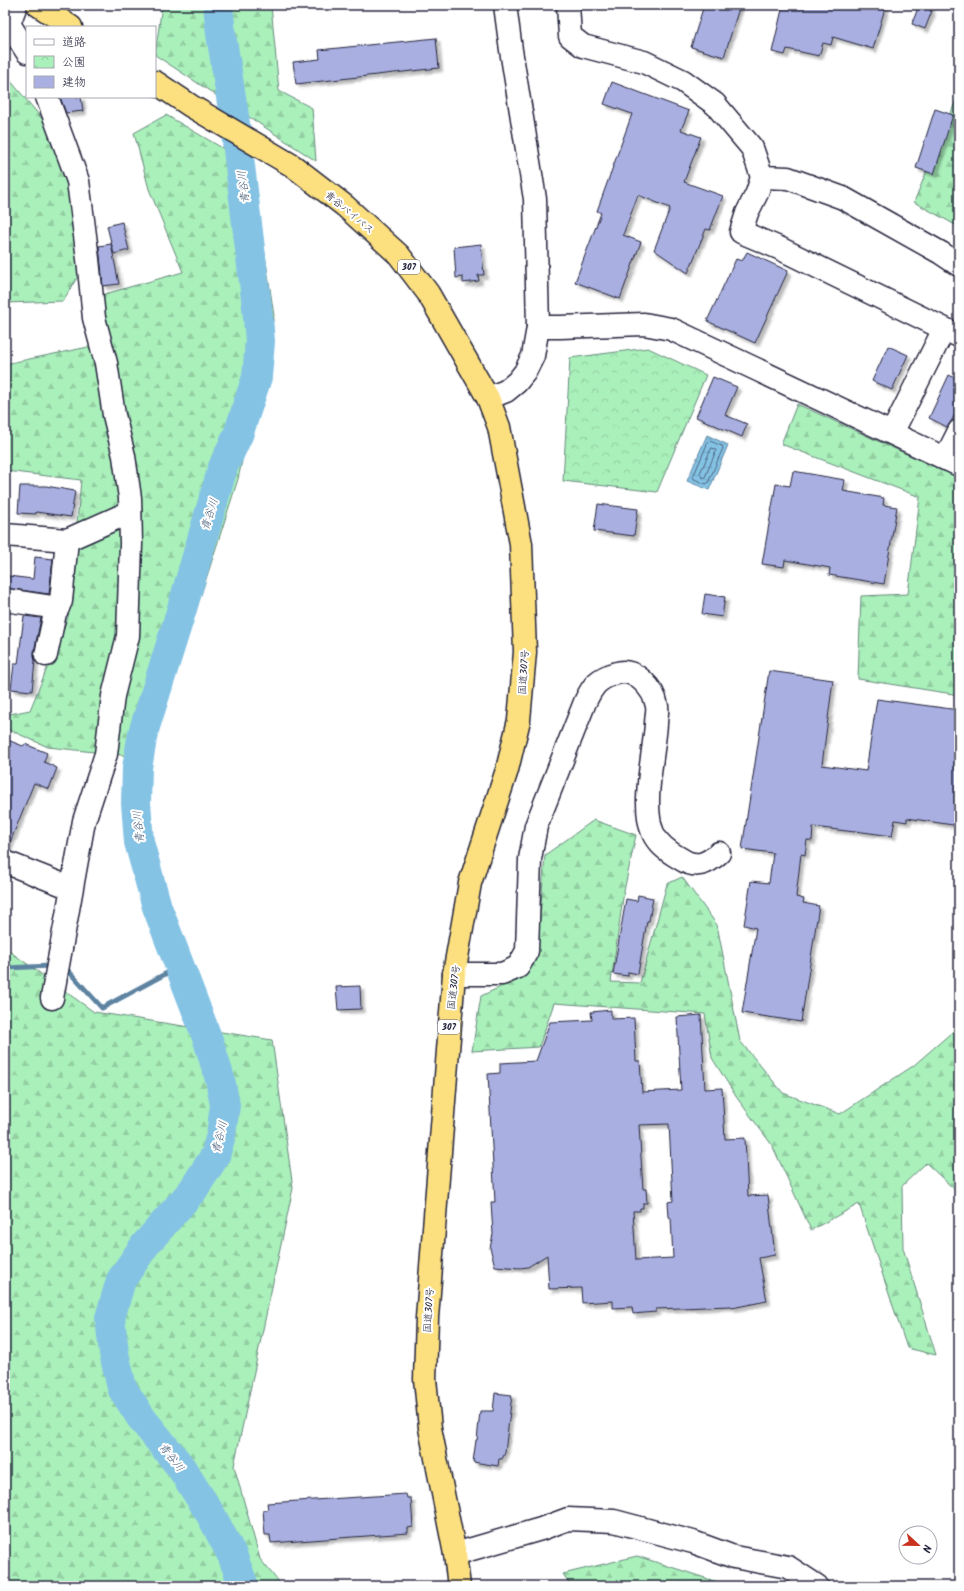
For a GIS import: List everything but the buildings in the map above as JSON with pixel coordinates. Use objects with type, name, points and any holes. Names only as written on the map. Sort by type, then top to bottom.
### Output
[{"type":"highway","points":[[38,5],[70,26]]},
{"type":"highway","name":"青谷バイパス","points":[[156,83],[191,106],[293,166],[345,206],[399,255],[428,292],[488,398]]},
{"type":"highway","name":"国道307号","points":[[459,1586],[455,1554],[430,1428],[425,1379],[427,1318],[454,974],[470,883],[507,770],[519,720],[526,652],[521,544],[499,427],[488,398]]},
{"type":"street","points":[[16,5],[9,24],[26,50]]},
{"type":"street","points":[[488,398],[506,391],[517,382],[525,372],[533,356],[538,327],[535,199],[505,5]]},
{"type":"street","points":[[568,5],[570,36],[583,46],[644,62],[683,81],[715,104],[752,148],[762,177],[741,232],[779,248],[951,332],[892,433]]},
{"type":"street","points":[[47,98],[78,181],[94,318],[106,362],[114,415],[124,456],[130,498],[131,544],[128,636],[113,696],[106,754],[84,821],[52,998]]},
{"type":"street","points":[[762,177],[788,178],[843,198],[941,253],[959,266]]},
{"type":"street","points":[[538,327],[560,328],[644,324],[671,329],[952,462],[959,431]]},
{"type":"street","points":[[5,535],[68,540],[130,512]]},
{"type":"street","points":[[46,655],[55,613],[61,601],[68,540]]},
{"type":"street","points":[[5,600],[58,608]]},
{"type":"street","points":[[454,974],[502,974],[518,967],[527,951],[530,859],[536,826],[592,686],[605,676],[620,672],[635,675],[647,684],[657,705],[647,806],[653,833],[666,850],[683,861],[696,865],[708,862],[719,853]]},
{"type":"street","points":[[5,862],[71,888]]},
{"type":"street","points":[[455,1554],[541,1529],[568,1519],[614,1521],[693,1542],[734,1557],[788,1567],[817,1586]]},
{"type":"green space","points":[[162,5],[271,5],[279,91],[312,108],[316,161],[156,56]]},
{"type":"green space","points":[[9,79],[70,152],[84,266],[63,301],[5,303],[5,81]]},
{"type":"green space","points":[[959,93],[959,227],[914,202]]},
{"type":"green space","points":[[166,115],[224,149],[256,192],[274,316],[238,479],[149,758],[48,747],[5,728],[5,715],[30,710],[68,617],[81,480],[5,471],[5,364],[108,343],[101,295],[183,272],[149,189],[134,133]]},
{"type":"green space","points":[[648,348],[706,375],[657,492],[563,481],[570,358]]},
{"type":"green space","points":[[797,404],[959,478],[959,695],[858,679],[861,596],[908,594],[920,497],[781,444]]},
{"type":"green space","points":[[594,820],[636,835],[624,891],[611,982],[640,983],[667,884],[682,877],[717,925],[740,1041],[783,1093],[840,1114],[913,1066],[959,1026],[959,1188],[954,1189],[926,1163],[902,1186],[903,1248],[936,1355],[907,1348],[859,1204],[811,1230],[772,1145],[737,1098],[712,1058],[705,1014],[554,1003],[539,1047],[472,1051],[481,996],[526,975],[538,942],[545,855]]},
{"type":"green space","points":[[5,948],[94,1012],[272,1040],[293,1188],[234,1466],[260,1559],[282,1586],[5,1586]]},
{"type":"green space","points":[[637,1556],[730,1586],[571,1586],[563,1574]]},
{"type":"water","points":[[707,435],[728,445],[709,490],[687,481]]},
{"type":"waterway","name":"青谷川","points":[[218,5],[234,116],[257,307],[260,341],[257,377],[238,435],[223,467],[181,612],[143,733],[137,768],[136,803],[139,842],[157,907],[208,1040],[220,1079],[225,1105],[221,1135],[215,1156],[193,1190],[145,1245],[121,1280],[110,1318],[114,1353],[122,1388],[142,1419],[180,1466],[211,1515],[232,1555],[244,1586]]},
{"type":"waterway","points":[[5,968],[52,966]]},
{"type":"waterway","points":[[64,966],[102,1008],[180,966]]}]
